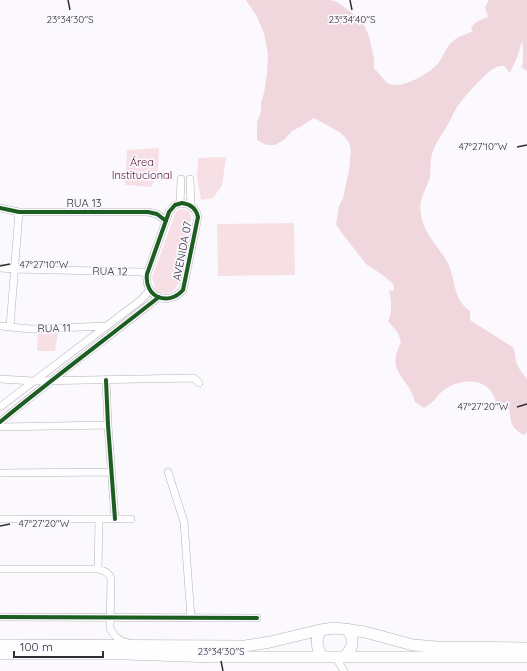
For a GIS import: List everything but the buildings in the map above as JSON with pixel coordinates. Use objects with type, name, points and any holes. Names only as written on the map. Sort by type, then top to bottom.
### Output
[{"type":"highway","points":[[0,645],[244,646],[335,628],[365,632],[413,645],[437,647],[527,648]]},
{"type":"highway","points":[[340,656],[351,651],[353,643],[352,636],[348,629]]},
{"type":"highway","points":[[320,630],[317,643],[318,650],[322,656]]},
{"type":"highway","points":[[0,654],[126,654],[215,657],[527,657]]},
{"type":"street","points":[[180,204],[181,179]]},
{"type":"street","points":[[190,179],[191,206]]},
{"type":"street","name":"AVENIDA 07","points":[[147,274],[171,210],[175,205],[185,203],[191,206],[196,210],[198,217],[183,290],[178,296],[170,299],[159,298]]},
{"type":"street","name":"RUA 13","points":[[0,208],[19,212],[148,212],[157,214],[166,222]]},
{"type":"street","points":[[10,327],[19,212]]},
{"type":"street","name":"RUA 12","points":[[0,268],[142,272],[147,274]]},
{"type":"street","points":[[0,422],[49,381],[159,298],[150,290],[147,282],[147,274]]},
{"type":"street","points":[[0,407],[141,300],[150,290]]},
{"type":"street","name":"RUA 11","points":[[0,326],[31,329],[107,326]]},
{"type":"street","points":[[84,328],[90,330],[92,333],[90,339]]},
{"type":"street","points":[[0,378],[34,381],[193,378],[198,383]]},
{"type":"street","points":[[106,380],[115,519]]},
{"type":"street","points":[[0,427],[108,425]]},
{"type":"street","points":[[0,473],[111,472]]},
{"type":"street","points":[[168,472],[184,522],[191,618]]},
{"type":"street","points":[[0,519],[131,519]]},
{"type":"street","points":[[98,569],[99,519]]},
{"type":"street","points":[[0,569],[98,569],[107,572],[110,574],[111,579],[110,628],[113,635],[116,639],[124,642],[140,645]]},
{"type":"street","points":[[0,617],[256,618]]},
{"type":"street","points":[[340,656],[344,671]]},
{"type":"green space","name":"Área Institucional","points":[[159,148],[158,173],[151,187],[125,185],[127,150]]},
{"type":"green space","name":"Área Institucional","points":[[226,157],[222,186],[213,198],[201,200],[197,177],[198,158]]},
{"type":"green space","points":[[181,209],[187,210],[190,213],[191,219],[180,280],[174,290],[164,294],[156,291],[152,277],[176,212]]},
{"type":"green space","points":[[294,223],[295,275],[218,276],[217,224]]},
{"type":"green space","points":[[38,333],[58,333],[55,351],[37,351]]},
{"type":"shaded area","points":[[246,0],[331,0],[337,2],[362,20],[369,36],[374,59],[374,68],[387,83],[396,85],[414,80],[432,69],[440,61],[446,49],[454,40],[473,31],[471,29],[474,24],[488,17],[485,7],[489,0],[527,0],[527,71],[521,67],[523,64],[522,41],[510,73],[504,66],[499,66],[491,70],[460,103],[432,154],[430,177],[421,199],[420,209],[423,223],[427,231],[448,264],[458,297],[470,311],[470,320],[514,348],[516,362],[527,379],[527,432],[524,435],[516,430],[512,425],[509,409],[504,407],[498,409],[491,391],[479,383],[461,382],[450,386],[424,408],[415,402],[408,386],[399,374],[395,361],[401,342],[398,333],[388,321],[391,310],[389,290],[393,291],[393,284],[366,264],[336,224],[339,206],[343,198],[349,170],[351,150],[349,142],[341,133],[314,118],[292,131],[285,139],[275,145],[266,145],[257,140],[257,122],[261,112],[261,103],[267,74],[268,54],[264,33],[256,15]]},
{"type":"cycle path","points":[[182,203],[188,204],[192,207],[196,211],[198,217],[183,290],[171,298],[158,297],[149,289],[147,274],[169,212],[175,205],[182,203]]},
{"type":"cycle path","points":[[0,208],[19,212],[148,212],[157,214],[166,221]]},
{"type":"cycle path","points":[[0,422],[159,297]]},
{"type":"cycle path","points":[[106,380],[115,519]]},
{"type":"cycle path","points":[[0,617],[257,618]]}]
